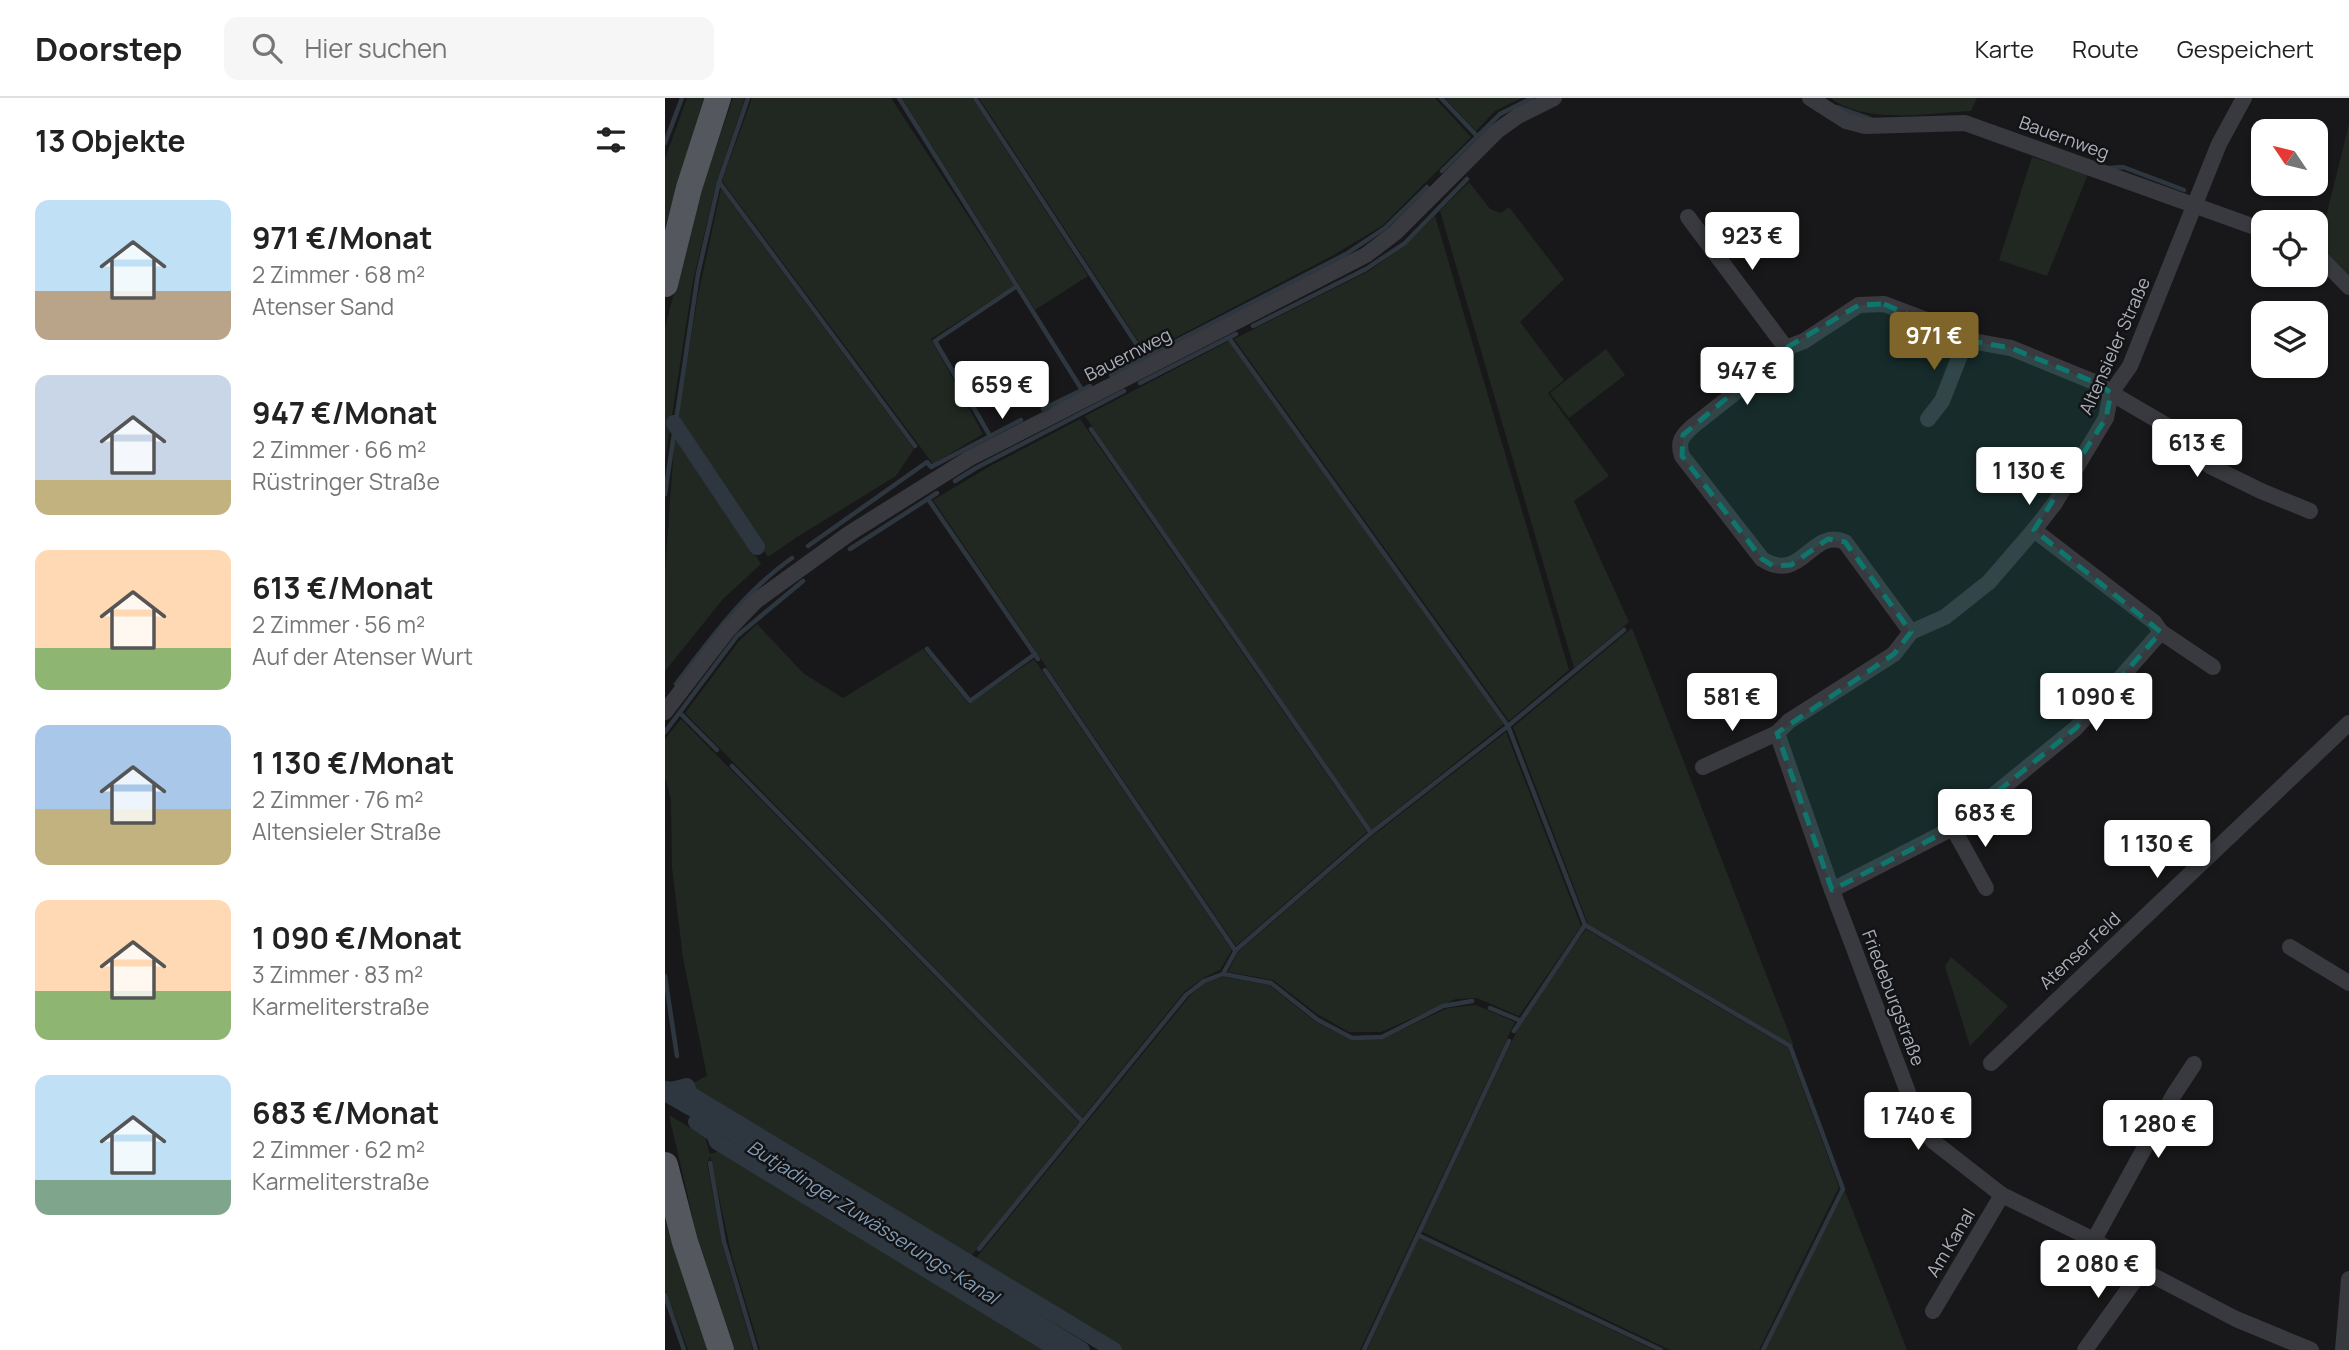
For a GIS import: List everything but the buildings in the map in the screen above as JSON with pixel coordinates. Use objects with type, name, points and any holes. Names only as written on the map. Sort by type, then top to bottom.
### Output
[{"type":"main road","points":[[665,284],[689,188],[719,98]]},
{"type":"main road","points":[[665,1165],[685,1242],[721,1350]]},
{"type":"street","name":"Bauernweg","points":[[665,712],[728,630],[756,601],[832,545],[970,458],[1366,255],[1395,233],[1497,131],[1518,116],[1554,98]]},
{"type":"street","name":"Bauernweg","points":[[1810,98],[1846,121],[1865,126],[1965,123],[2251,226]]},
{"type":"street","name":"Altensieler Straße","points":[[1703,767],[1777,733],[1789,721],[1894,654],[1912,632],[1945,617],[1989,582],[2035,530],[2055,503],[2106,418],[2111,393],[2130,366],[2219,144],[2244,98]]},
{"type":"street","points":[[1688,217],[1786,348]]},
{"type":"street","points":[[2328,265],[2349,287]]},
{"type":"street","points":[[1912,632],[1845,541],[1828,539],[1791,565],[1773,566],[1762,559],[1682,456],[1678,445],[1682,435],[1770,365],[1786,348],[1804,341],[1859,305],[1884,304],[1945,327],[1966,340],[2011,348],[2099,384],[2169,426],[2210,466],[2310,511]]},
{"type":"street","points":[[1928,419],[1942,401],[1966,340]]},
{"type":"street","points":[[2035,530],[2154,622],[2161,632],[2213,667]]},
{"type":"street","points":[[1832,890],[1952,828],[2076,728],[2161,632]]},
{"type":"street","name":"Atenser Feld","points":[[1991,1063],[2349,723]]},
{"type":"street","name":"Friedeburgstraße","points":[[1777,733],[1832,890],[1921,1127],[1934,1142],[2003,1195],[2094,1240],[2141,1270],[2236,1320],[2311,1350]]},
{"type":"street","points":[[1952,828],[1986,888]]},
{"type":"street","points":[[2290,947],[2349,983]]},
{"type":"street","points":[[2094,1240],[2173,1096],[2194,1064]]},
{"type":"street","name":"Am Kanal","points":[[1933,1311],[2003,1195]]},
{"type":"street","points":[[2085,1350],[2141,1270]]},
{"type":"street","points":[[2343,1350],[2349,1279]]},
{"type":"highlighted area","points":[[1884,304],[1966,340],[2011,348],[2099,384],[2111,393],[2106,418],[2034,530],[2161,632],[2076,728],[1953,828],[1832,890],[1777,733],[1894,654],[1911,632],[1845,542],[1828,539],[1791,565],[1773,566],[1762,559],[1682,456],[1683,435],[1786,348],[1859,305]]},
{"type":"shaded area","points":[[687,98],[704,98],[665,227],[665,159]]},
{"type":"shaded area","points":[[733,98],[745,98],[717,180],[693,281],[665,460],[665,328],[699,196]]},
{"type":"shaded area","points":[[752,98],[891,98],[1014,286],[931,339],[983,434],[933,464],[722,181]]},
{"type":"shaded area","points":[[902,98],[972,98],[1088,276],[1035,310]]},
{"type":"shaded area","points":[[979,98],[1435,98],[1471,137],[1382,226],[1332,256],[1146,353]]},
{"type":"shaded area","points":[[1445,98],[1522,98],[1495,111],[1476,131]]},
{"type":"shaded area","points":[[1831,98],[1977,98],[1971,111],[1879,115],[1861,112]]},
{"type":"shaded area","points":[[2349,124],[2349,277],[2328,255],[2328,210]]},
{"type":"shaded area","points":[[2032,157],[2088,174],[2047,276],[1999,260]]},
{"type":"shaded area","points":[[1469,182],[1490,209],[1501,213],[1509,207],[1564,279],[1520,322],[1564,380],[1548,393],[1609,476],[1574,501],[1629,622],[1574,668],[1440,211]]},
{"type":"shaded area","points":[[721,189],[914,449],[896,476],[768,557],[677,422],[698,295]]},
{"type":"shaded area","points":[[1435,216],[1569,670],[1509,721],[1234,339],[1369,271],[1408,243]]},
{"type":"shaded area","points":[[1229,341],[1504,724],[1371,830],[1085,416]]},
{"type":"shaded area","points":[[1606,349],[1625,375],[1569,418],[1550,393]]},
{"type":"shaded area","points":[[1080,419],[1367,832],[1236,946],[933,500],[992,465]]},
{"type":"shaded area","points":[[675,431],[761,564],[723,599],[665,671],[665,573]]},
{"type":"shaded area","points":[[757,624],[803,673],[843,698],[923,649],[969,704],[1034,659],[1232,950],[1220,970],[1185,991],[1082,1118],[685,713],[739,641]]},
{"type":"shaded area","points":[[1632,628],[1794,1046],[1588,924],[1513,727]]},
{"type":"shaded area","points":[[681,719],[1079,1122],[968,1260],[690,1094],[687,1086],[707,1076],[683,958],[672,867],[671,800],[665,777],[665,739]]},
{"type":"shaded area","points":[[1506,732],[1581,926],[1519,1016],[1477,998],[1456,999],[1381,1032],[1349,1032],[1317,1014],[1273,980],[1228,972],[1238,952],[1371,837]]},
{"type":"shaded area","points":[[1586,929],[1788,1048],[1839,1187],[1759,1350],[1670,1350],[1422,1232],[1521,1022]]},
{"type":"shaded area","points":[[1951,957],[2008,1006],[1970,1046],[1945,966]]},
{"type":"shaded area","points":[[1223,977],[1269,985],[1316,1022],[1349,1039],[1382,1039],[1448,1008],[1476,1005],[1515,1022],[1360,1350],[1114,1350],[972,1263],[1189,997],[1205,982]]},
{"type":"shaded area","points":[[669,1115],[705,1137],[710,1154],[720,1151],[717,1142],[1058,1350],[760,1350],[732,1257],[710,1156],[707,1163],[723,1248],[753,1350],[733,1350],[701,1254]]},
{"type":"shaded area","points":[[1845,1191],[1907,1350],[1764,1350]]},
{"type":"shaded area","points":[[665,1220],[708,1350],[688,1350],[665,1289]]},
{"type":"shaded area","points":[[1419,1238],[1654,1350],[1367,1350]]},
{"type":"waterway","points":[[665,143],[682,98]]},
{"type":"waterway","points":[[665,494],[698,274],[719,182],[748,98]]},
{"type":"waterway","points":[[899,98],[1082,390]]},
{"type":"waterway","points":[[975,98],[1145,357]]},
{"type":"waterway","points":[[1441,98],[1477,136]]},
{"type":"waterway","points":[[1442,171],[1500,114],[1532,98]]},
{"type":"waterway","points":[[1837,107],[1871,119]]},
{"type":"waterway","points":[[2108,168],[2123,167],[2184,190]]},
{"type":"waterway","points":[[1253,326],[1366,269],[1405,243],[1467,179]]},
{"type":"waterway","points":[[719,182],[915,446]]},
{"type":"waterway","points":[[1111,375],[1346,254],[1385,228],[1427,187]]},
{"type":"waterway","points":[[990,436],[935,341],[1017,286]]},
{"type":"waterway","points":[[1140,383],[1236,334]]},
{"type":"waterway","points":[[1229,338],[1508,726],[1585,925],[1514,1031]]},
{"type":"waterway","points":[[1043,409],[1090,386]]},
{"type":"waterway","points":[[955,481],[1124,391]]},
{"type":"waterway","points":[[808,546],[927,462],[931,467],[1021,420]]},
{"type":"waterway","points":[[674,423],[757,547]]},
{"type":"waterway","points":[[1091,429],[1371,833]]},
{"type":"waterway","points":[[850,549],[937,493]]},
{"type":"waterway","points":[[928,499],[1038,659]]},
{"type":"waterway","points":[[676,684],[715,633],[744,601],[792,558]]},
{"type":"waterway","points":[[665,732],[737,636],[803,581]]},
{"type":"waterway","points":[[1223,974],[1236,950],[1371,833],[1508,726],[1624,630]]},
{"type":"waterway","points":[[927,649],[970,701],[1035,654]]},
{"type":"waterway","points":[[1045,670],[1235,950]]},
{"type":"waterway","points":[[680,713],[717,750]]},
{"type":"waterway","points":[[732,766],[1083,1122]]},
{"type":"waterway","points":[[1585,925],[1790,1046],[1843,1189],[1763,1350]]},
{"type":"waterway","points":[[979,1249],[1186,995],[1204,981],[1223,974],[1271,983],[1318,1020],[1352,1038],[1382,1037],[1443,1006],[1472,1001]]},
{"type":"waterway","points":[[665,976],[677,1056]]},
{"type":"waterway","points":[[1490,1008],[1519,1020]]},
{"type":"waterway","points":[[1364,1350],[1509,1041]]},
{"type":"waterway","points":[[665,1089],[687,1086],[690,1094],[1114,1350]]},
{"type":"waterway","name":"Butjadinger Zuwässerungs-Kanal","points":[[665,1093],[1082,1350]]},
{"type":"waterway","points":[[696,1122],[714,1134],[717,1142],[1058,1350]]},
{"type":"waterway","points":[[710,1163],[724,1242],[756,1350]]},
{"type":"waterway","points":[[1418,1235],[1661,1350]]},
{"type":"waterway","points":[[665,1295],[684,1350]]}]
